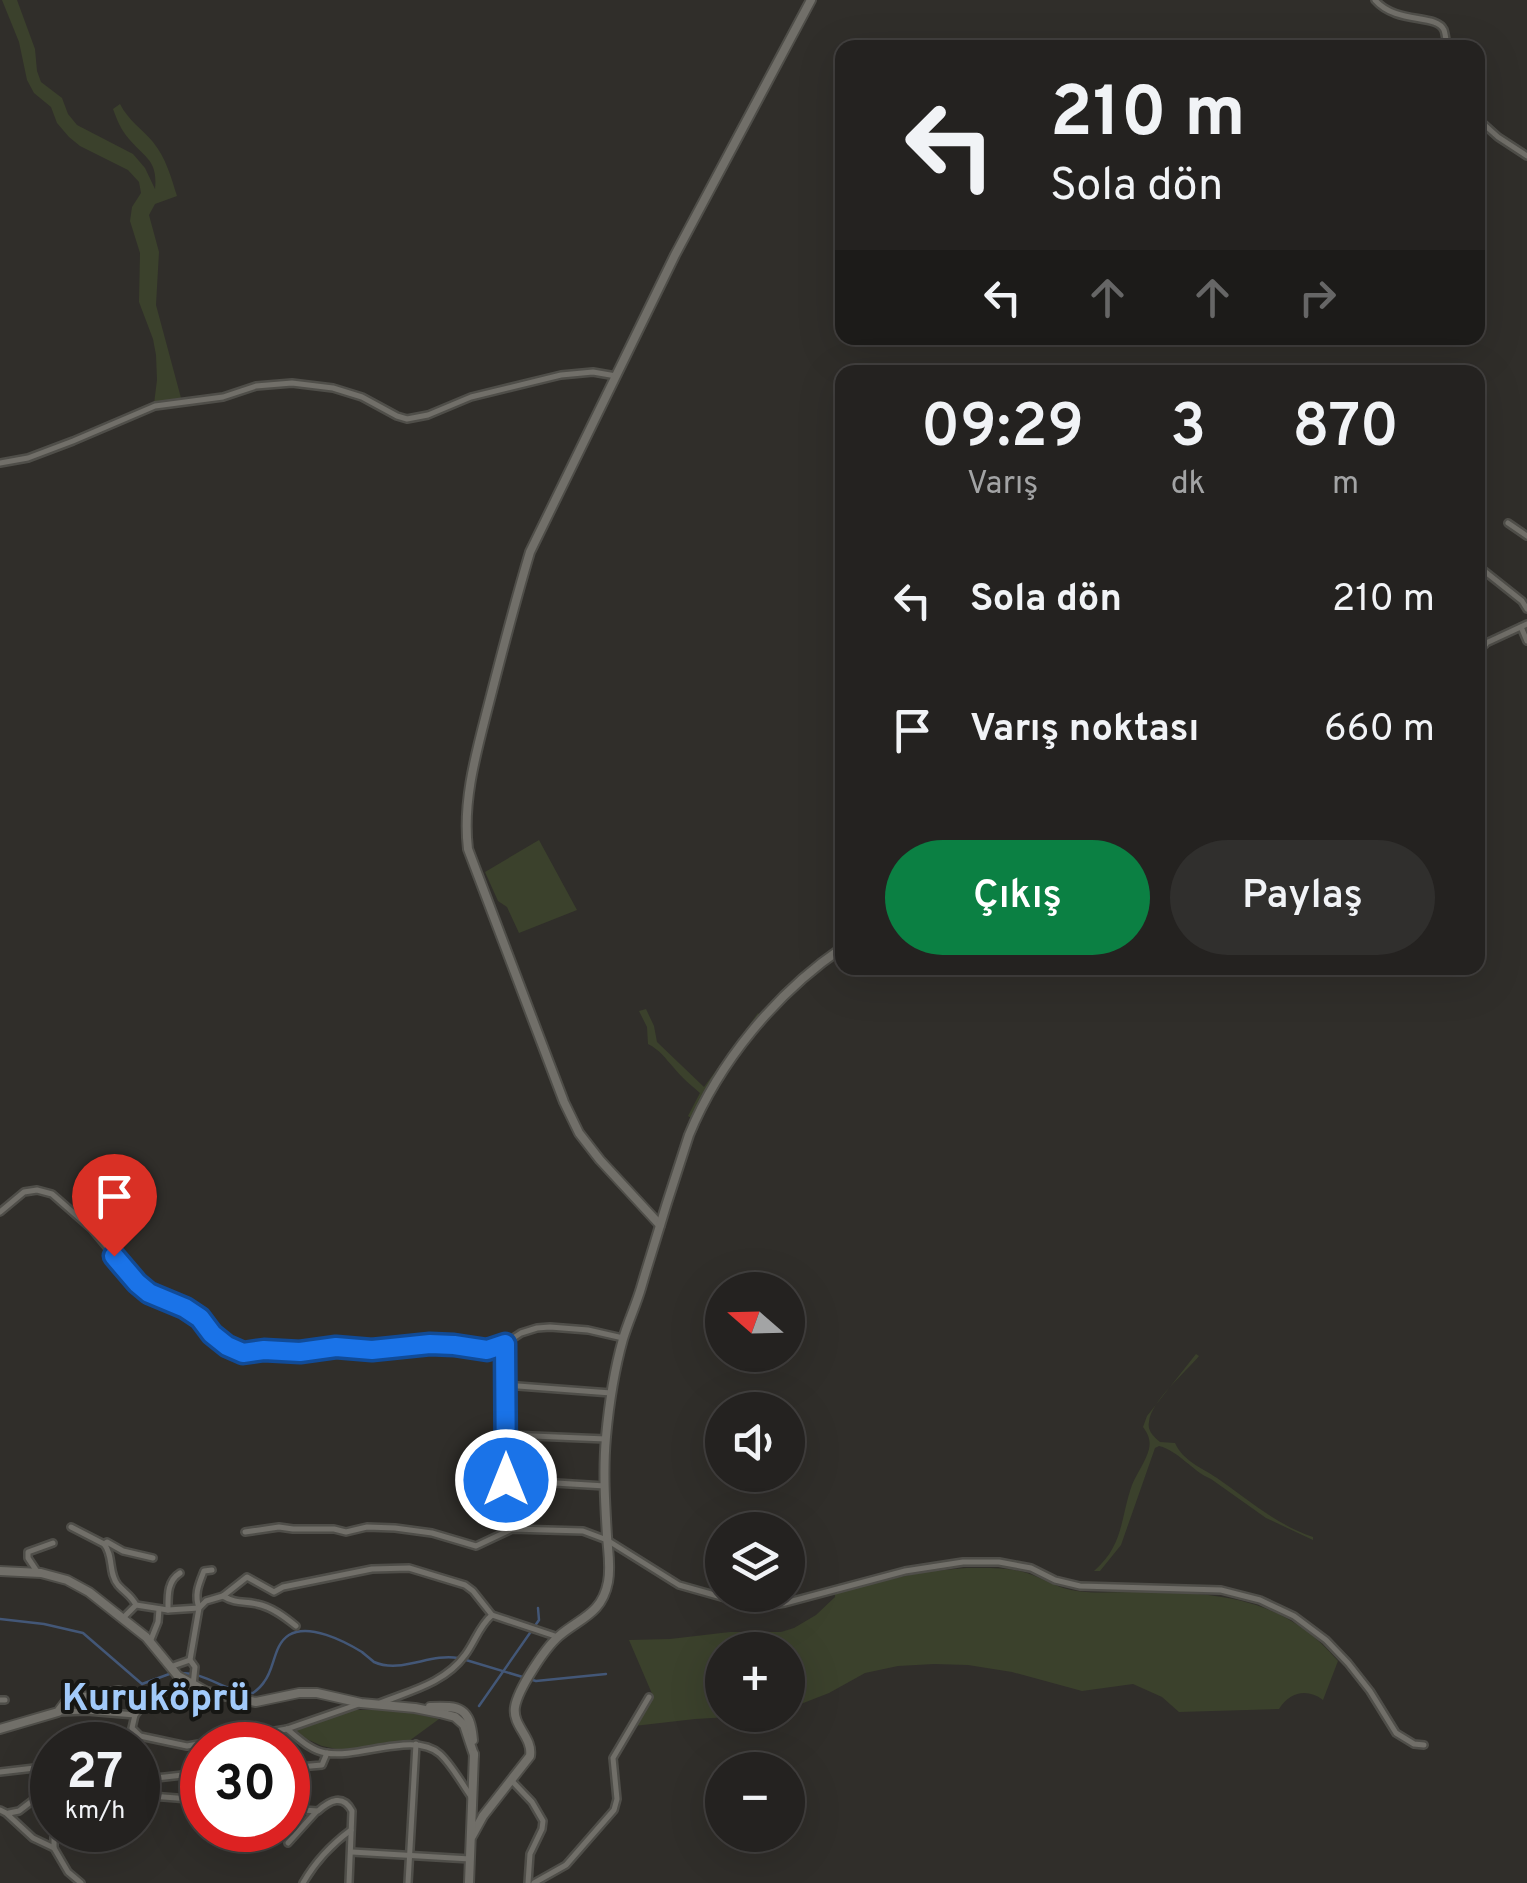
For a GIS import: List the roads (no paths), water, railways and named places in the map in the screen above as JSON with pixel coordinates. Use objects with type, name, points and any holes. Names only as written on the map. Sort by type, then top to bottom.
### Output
[{"type":"street","points":[[660,1225],[600,1160],[579,1133],[564,1102],[468,849],[467,805],[476,754],[530,552],[708,190],[811,0]]},
{"type":"street","points":[[1375,0],[1402,17],[1438,23],[1446,40]]},
{"type":"street","points":[[1485,125],[1527,156]]},
{"type":"street","points":[[0,463],[43,452],[155,406],[223,397],[256,386],[292,382],[333,388],[408,419],[471,397],[561,375],[594,372],[616,376]]},
{"type":"street","points":[[1508,522],[1527,536]]},
{"type":"street","points":[[1485,572],[1527,609]]},
{"type":"street","points":[[1485,643],[1524,626],[1527,641]]},
{"type":"street","points":[[472,1836],[532,1751],[514,1711],[529,1678],[558,1637],[588,1618],[600,1604],[608,1584],[604,1486],[612,1392],[624,1338],[689,1135],[702,1104],[748,1037],[810,972],[835,953]]},
{"type":"street","points":[[0,1212],[24,1192],[52,1194],[92,1229],[149,1293],[185,1308],[227,1346],[243,1353],[336,1347],[372,1350],[430,1344],[487,1350],[521,1334],[550,1327],[624,1338]]},
{"type":"street","points":[[505,1344],[506,1480],[604,1486]]},
{"type":"street","points":[[506,1385],[612,1392]]},
{"type":"street","points":[[506,1435],[606,1439]]},
{"type":"street","points":[[72,1527],[104,1544],[112,1553],[118,1585],[130,1593],[136,1605]]},
{"type":"street","points":[[245,1532],[279,1527],[346,1532],[367,1527],[395,1528],[432,1533],[476,1546],[512,1528],[583,1530],[607,1540],[678,1585],[771,1605],[905,1571],[963,1562],[999,1562],[1032,1568],[1055,1580],[1080,1586],[1221,1590],[1260,1600],[1294,1616],[1326,1640],[1370,1691],[1396,1733],[1424,1746]]},
{"type":"street","points":[[38,1572],[28,1552],[53,1544]]},
{"type":"street","points":[[104,1544],[153,1558]]},
{"type":"street","points":[[194,1681],[200,1608],[206,1600],[224,1596],[246,1577],[274,1592],[372,1569],[409,1568],[465,1585],[492,1615],[558,1637]]},
{"type":"street","points":[[200,1608],[197,1591],[204,1571],[212,1570]]},
{"type":"street","points":[[0,1571],[38,1572],[67,1580],[89,1592],[146,1637],[178,1676],[194,1681],[207,1692]]},
{"type":"street","points":[[168,1610],[168,1591],[173,1578],[180,1573]]},
{"type":"street","points":[[224,1596],[278,1612],[296,1626]]},
{"type":"street","points":[[136,1605],[168,1610],[200,1608]]},
{"type":"street","points":[[122,1619],[136,1605]]},
{"type":"street","points":[[150,1642],[159,1608]]},
{"type":"street","points":[[379,1704],[431,1684],[458,1664],[483,1622],[492,1615]]},
{"type":"street","points":[[169,1668],[193,1664]]},
{"type":"street","points":[[58,1712],[67,1700],[119,1692],[170,1700],[207,1692],[256,1702],[318,1692],[361,1704],[415,1708],[455,1718],[466,1730],[474,1755],[468,1883]]},
{"type":"street","points":[[512,1781],[543,1821],[530,1854],[531,1883],[566,1865],[614,1810],[617,1799],[613,1758],[649,1697]]},
{"type":"street","points":[[133,1722],[148,1699]]},
{"type":"street","points":[[305,1722],[361,1704]]},
{"type":"street","points":[[0,1730],[58,1712],[135,1715]]},
{"type":"street","points":[[310,1747],[326,1753],[359,1753],[416,1744],[430,1747],[442,1755],[474,1800]]},
{"type":"street","points":[[408,1883],[416,1744]]},
{"type":"street","points":[[310,1766],[322,1765],[326,1753]]},
{"type":"street","points":[[0,1772],[30,1769]]},
{"type":"street","points":[[310,1820],[329,1800],[342,1800],[352,1812],[349,1883]]},
{"type":"street","points":[[3,1812],[15,1813],[30,1802]]},
{"type":"street","points":[[310,1810],[318,1811]]},
{"type":"street","points":[[3,1812],[30,1835]]},
{"type":"street","points":[[303,1883],[310,1870],[352,1829]]},
{"type":"street","points":[[56,1852],[80,1883]]},
{"type":"street","points":[[352,1852],[470,1859]]},
{"type":"waterway","points":[[479,1706],[539,1620],[538,1608]]},
{"type":"waterway","points":[[0,1619],[83,1633],[142,1684],[172,1673]]},
{"type":"waterway","points":[[180,1673],[253,1693],[268,1677],[284,1639],[306,1631],[336,1639],[384,1665],[458,1658]]},
{"type":"waterway","points":[[466,1660],[536,1681],[606,1674]]},
{"type":"district","name":"Kuruköprü","points":[[156,1697]]}]
